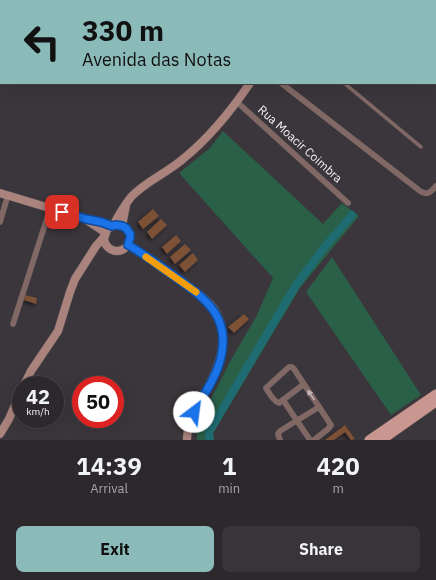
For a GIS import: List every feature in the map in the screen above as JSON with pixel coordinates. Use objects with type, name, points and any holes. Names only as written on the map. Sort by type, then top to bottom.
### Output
[{"type":"main road","points":[[28,376],[55,337],[75,280],[96,246],[112,226],[130,198],[190,153],[238,102],[249,84]]},
{"type":"main road","points":[[0,193],[50,209],[95,220],[112,226],[122,226],[126,228],[130,234],[128,245],[120,250],[101,250],[90,257]]},
{"type":"main road","points":[[122,226],[126,205]]},
{"type":"main road","points":[[86,219],[105,234],[106,244],[111,249]]},
{"type":"main road","points":[[128,245],[203,298],[214,310],[221,328],[223,343],[221,358],[212,380],[191,418],[188,426],[187,440]]},
{"type":"main road","points":[[369,440],[436,394]]},
{"type":"main road","points":[[382,440],[432,407],[436,402]]},
{"type":"main road","points":[[0,434],[12,414]]},
{"type":"street","points":[[282,84],[420,191],[428,194],[436,186]]},
{"type":"street","name":"Rua Moacir Coimbra","points":[[238,102],[348,203]]},
{"type":"street","points":[[0,222],[8,195]]},
{"type":"street","points":[[13,324],[50,209]]},
{"type":"street","points":[[304,384],[279,403],[276,402],[266,388],[289,368],[292,367],[294,369],[331,424],[328,429],[314,440]]},
{"type":"street","points":[[283,400],[310,440]]},
{"type":"street","points":[[280,440],[278,434],[319,407]]},
{"type":"lane","points":[[345,84],[421,147]]},
{"type":"green space","points":[[223,131],[323,224],[342,203],[359,216],[300,288],[209,440],[197,440],[197,426],[231,360],[257,315],[273,278],[179,173],[210,148]]},
{"type":"green space","points":[[332,257],[421,395],[391,415],[306,292]]},
{"type":"building","points":[[153,209],[159,216],[143,229],[138,222]]},
{"type":"building","points":[[161,219],[167,225],[152,239],[147,232]]},
{"type":"building","points":[[176,235],[181,241],[167,254],[162,247]]},
{"type":"building","points":[[185,244],[191,250],[175,264],[170,257]]},
{"type":"building","points":[[193,253],[198,260],[185,272],[179,265]]},
{"type":"building","points":[[25,295],[37,298],[36,304],[24,300]]},
{"type":"building","points":[[244,314],[249,319],[234,333],[228,327]]},
{"type":"building","points":[[345,425],[355,439],[351,440],[345,432],[334,440],[325,440]]},
{"type":"waterway","points":[[210,440],[209,432],[296,285],[323,249],[352,215]]},
{"type":"slow traffic","points":[[146,257],[196,292]]},
{"type":"route","points":[[62,212],[112,226],[119,225],[126,228],[130,234],[130,242],[128,245],[196,292],[214,310],[221,328],[223,343],[222,355],[212,380],[194,412]]}]
